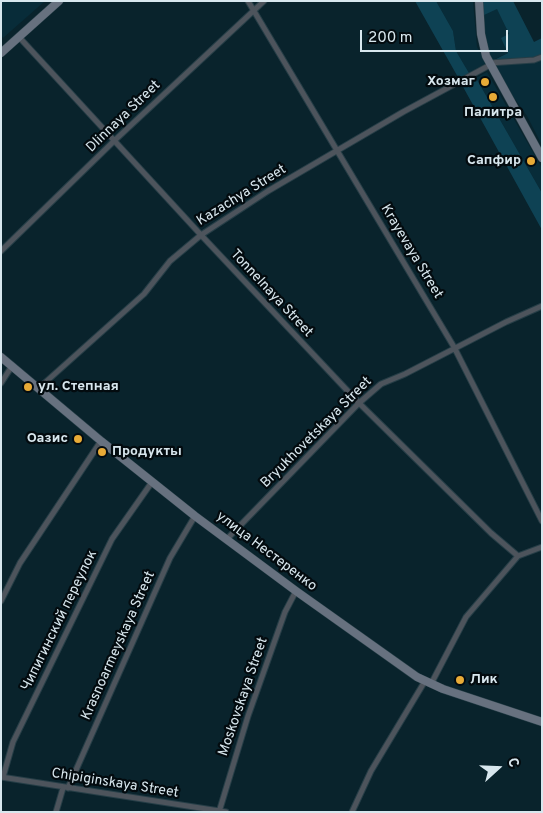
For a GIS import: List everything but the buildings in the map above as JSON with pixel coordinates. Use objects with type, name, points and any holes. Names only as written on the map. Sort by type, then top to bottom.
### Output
[{"type":"street","points":[[1,52],[59,1]]},
{"type":"street","name":"Krayevaya Street","points":[[248,1],[454,347],[542,521]]},
{"type":"street","name":"Dlinnaya Street","points":[[1,251],[114,141],[264,1]]},
{"type":"street","points":[[478,1],[481,34],[490,64],[542,158]]},
{"type":"street","name":"Tonnelnaya Street","points":[[19,37],[359,403],[491,533],[518,556]]},
{"type":"street","points":[[490,64],[542,58]]},
{"type":"street","name":"Kazachya Street","points":[[39,388],[141,296],[170,261],[201,235],[268,191],[403,112],[490,64]]},
{"type":"street","name":"Bryukhovetskaya Street","points":[[227,538],[359,403],[381,384],[542,306]]},
{"type":"street","name":"улица Нестеренко","points":[[1,357],[101,441],[195,516],[296,591],[428,682],[542,722]]},
{"type":"street","points":[[1,383],[12,366]]},
{"type":"street","points":[[1,601],[20,563],[101,441]]},
{"type":"street","name":"Чипигинский переулок","points":[[2,777],[13,742],[112,539],[152,482]]},
{"type":"street","name":"Krasnoarmeyskaya Street","points":[[56,812],[65,788],[170,558],[195,516]]},
{"type":"street","points":[[352,812],[371,771],[452,646],[463,621],[518,556],[542,547]]},
{"type":"street","name":"Moskovskaya Street","points":[[219,811],[248,716],[285,612],[296,591]]},
{"type":"street","name":"Chipiginskaya Street","points":[[2,777],[226,812]]},
{"type":"shaded area","points":[[1,1],[45,1],[3,38],[1,35]]},
{"type":"shaded area","points":[[415,1],[436,1],[453,31],[456,51],[469,73],[459,79]]},
{"type":"shaded area","points":[[436,1],[473,1],[477,47],[486,63],[469,73],[456,51],[453,31]]},
{"type":"shaded area","points":[[481,1],[513,1],[534,42],[542,38],[542,55],[494,60],[508,53],[501,38],[509,34],[497,9],[482,16]]},
{"type":"shaded area","points":[[497,8],[509,34],[508,53],[491,61],[487,52],[482,16]]},
{"type":"shaded area","points":[[541,59],[542,145],[527,116],[515,99],[512,100],[493,64]]},
{"type":"shaded area","points":[[487,72],[542,168],[542,193],[476,78]]},
{"type":"shaded area","points":[[476,78],[542,193],[542,230],[462,85]]},
{"type":"place","name":"Хозмаг","points":[[485,82]]},
{"type":"place","name":"Палитра","points":[[493,97]]},
{"type":"place","name":"Сапфир","points":[[531,161]]},
{"type":"place","name":"ул. Степная","points":[[28,387]]},
{"type":"place","name":"Оазис","points":[[78,439]]},
{"type":"place","name":"Продукты","points":[[102,452]]},
{"type":"place","name":"Лик","points":[[460,680]]}]
